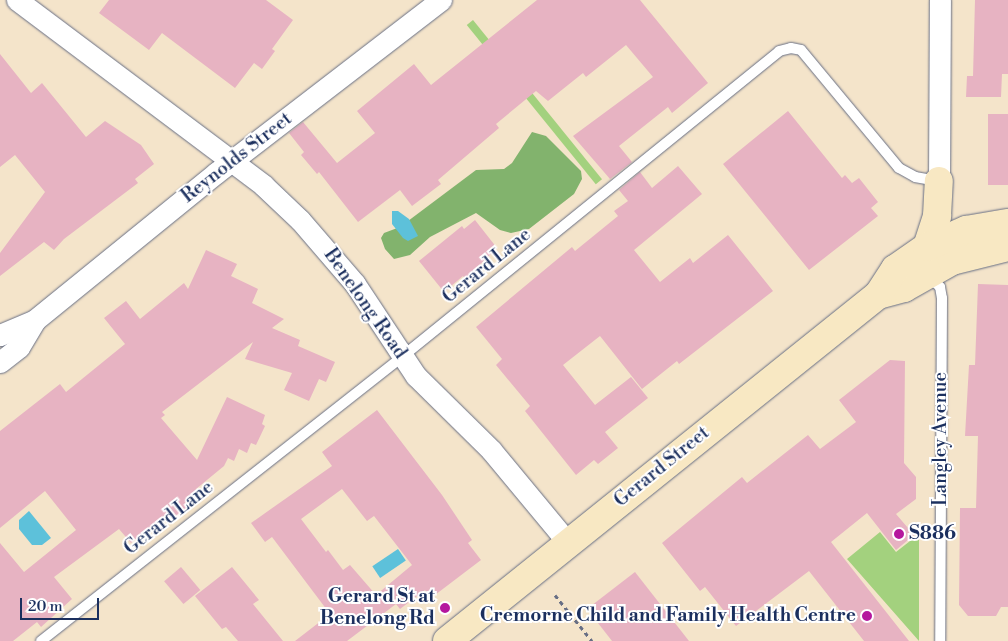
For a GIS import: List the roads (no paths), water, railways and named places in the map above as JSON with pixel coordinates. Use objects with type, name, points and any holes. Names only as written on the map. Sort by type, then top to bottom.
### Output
[{"type":"main road","points":[[927,247],[937,216],[939,181]]},
{"type":"main road","name":"Gerard Street","points":[[447,641],[878,296],[895,269],[927,247],[966,230],[1008,223]]},
{"type":"main road","name":"Gerard Street","points":[[878,296],[904,288],[971,254],[1008,247]]},
{"type":"street","name":"Benelong Road","points":[[17,0],[263,185],[328,250],[355,284],[416,376],[491,450],[569,544]]},
{"type":"street","name":"Reynolds Street","points":[[0,335],[35,320],[232,162],[441,0]]},
{"type":"street","points":[[939,181],[940,0]]},
{"type":"street","name":"Reynolds Street","points":[[0,362],[19,347],[35,320]]},
{"type":"lane","name":"Gerard Lane","points":[[41,641],[403,356],[786,48],[797,49],[806,55],[899,168],[915,177],[939,181]]},
{"type":"lane","name":"Langley Avenue","points":[[925,276],[937,283],[942,298],[940,641]]},
{"type":"water","points":[[392,211],[398,211],[409,219],[418,236],[408,241],[403,238],[392,224]]},
{"type":"water","points":[[29,511],[51,538],[42,545],[32,545],[19,529],[19,520]]},
{"type":"water","points":[[398,549],[406,561],[380,578],[372,566]]},
{"type":"place","name":"S886","points":[[899,534]]},
{"type":"place","name":"Gerard St at Benelong Rd","points":[[445,608]]},
{"type":"place","name":"Cremorne Child and Family Health Centre","points":[[867,616]]}]
